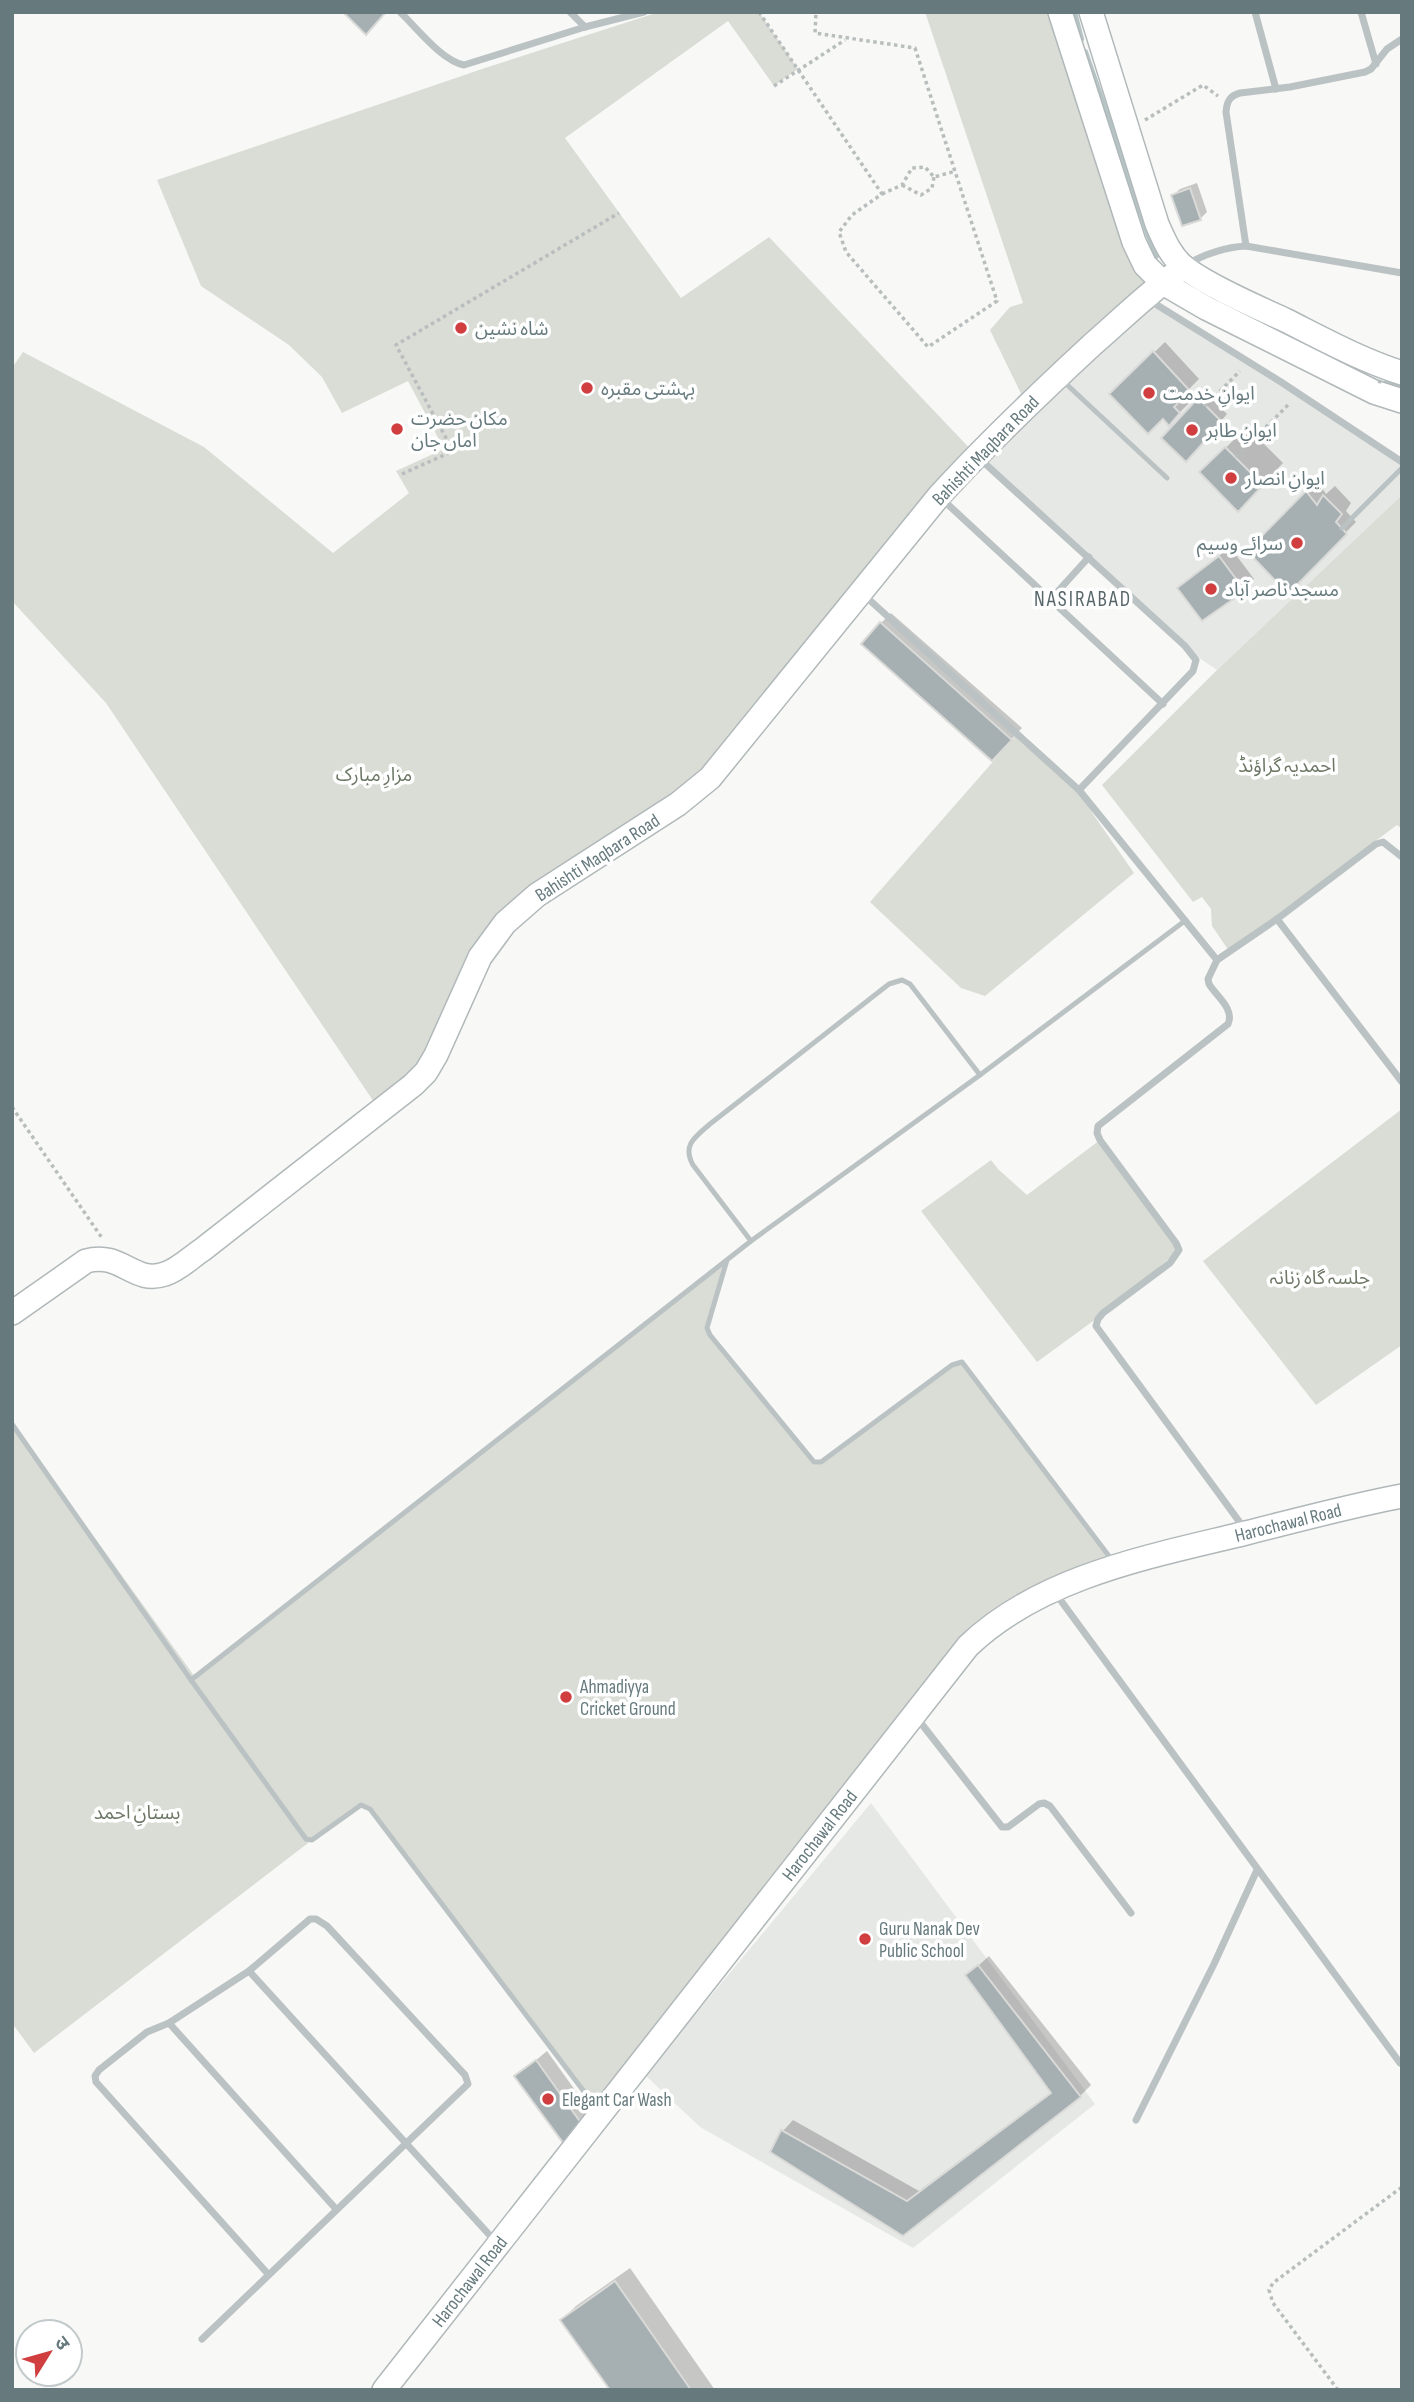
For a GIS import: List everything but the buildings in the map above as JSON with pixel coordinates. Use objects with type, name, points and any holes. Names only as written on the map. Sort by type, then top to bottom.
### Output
[{"type":"street","points":[[400,12],[443,54],[464,65],[585,27],[644,12]]},
{"type":"street","points":[[570,12],[585,27]]},
{"type":"street","points":[[1060,12],[1134,242],[1145,265],[1163,283],[1206,308],[1383,379]]},
{"type":"street","points":[[1091,12],[1157,224],[1166,244],[1256,307],[1383,379],[1402,401]]},
{"type":"street","points":[[1255,12],[1276,89]]},
{"type":"street","points":[[1361,12],[1376,64]]},
{"type":"street","points":[[1246,246],[1226,112],[1227,102],[1232,95],[1365,72],[1376,64],[1387,49],[1402,39]]},
{"type":"street","points":[[1190,262],[1236,246],[1246,246],[1402,273]]},
{"type":"street","name":"Bahishti Maqbara Road","points":[[111,1259],[143,1276],[156,1277],[168,1273],[202,1250],[412,1086],[431,1064],[480,957],[505,923],[537,895],[666,811],[710,778],[939,496],[976,455],[1058,376],[1145,298],[1190,262]]},
{"type":"street","points":[[1145,298],[1402,462]]},
{"type":"street","points":[[976,455],[1185,646],[1196,660],[1194,671],[1079,790]]},
{"type":"street","points":[[939,496],[1163,704]]},
{"type":"street","points":[[1050,600],[1089,558]]},
{"type":"street","points":[[861,592],[1079,790],[1217,960]]},
{"type":"street","points":[[1247,1533],[1096,1325],[1103,1313],[1170,1263],[1180,1250],[1100,1140],[1098,1126],[1228,1024],[1231,1018],[1229,1011],[1208,979],[1217,960],[1277,919],[1376,844],[1383,842],[1402,857]]},
{"type":"street","points":[[1277,919],[1402,1082]]},
{"type":"street","points":[[12,1314],[86,1261],[97,1258],[111,1259]]},
{"type":"street","name":"Harochawal Road","points":[[384,2390],[968,1646],[981,1634],[1015,1611],[1054,1590],[1116,1566],[1402,1496]]},
{"type":"street","points":[[1054,1590],[1400,2063]]},
{"type":"street","points":[[914,1715],[1002,1827],[1009,1827],[1039,1804],[1050,1806],[1131,1913]]},
{"type":"street","points":[[1136,2120],[1214,1964],[1257,1870]]},
{"type":"street","points":[[202,2339],[466,2087],[468,2079],[465,2075],[322,1921],[310,1919],[249,1971],[169,2023],[147,2032],[108,2062],[95,2076],[96,2082],[268,2274]]},
{"type":"street","points":[[249,1971],[498,2244]]},
{"type":"street","points":[[169,2023],[336,2209]]},
{"type":"lane","points":[[1058,376],[1167,478]]},
{"type":"lane","points":[[1342,528],[1402,468]]},
{"type":"lane","points":[[191,1680],[751,1241],[980,1075],[1186,920]]},
{"type":"lane","points":[[751,1241],[693,1165],[688,1155],[689,1147],[694,1138],[710,1124],[889,984],[902,980],[910,984],[980,1075]]},
{"type":"lane","points":[[727,1261],[707,1328],[710,1335],[814,1462],[821,1462],[952,1365],[962,1362],[1116,1566]]},
{"type":"lane","points":[[12,1424],[191,1680],[309,1841],[357,1807],[361,1805],[370,1809],[601,2113]]},
{"type":"path","points":[[759,12],[882,194]]},
{"type":"path","points":[[816,12],[815,33],[915,48],[956,170],[997,301],[928,347],[846,252],[839,232],[852,215],[882,194],[902,185],[912,168],[925,167],[934,177]]},
{"type":"path","points":[[774,86],[846,39]]},
{"type":"path","points":[[1128,130],[1203,85],[1227,102]]},
{"type":"path","points":[[934,177],[956,170]]},
{"type":"path","points":[[902,185],[921,195],[932,188],[934,177]]},
{"type":"path","points":[[402,474],[453,451],[397,345],[619,213]]},
{"type":"path","points":[[1205,406],[1249,362]]},
{"type":"path","points":[[1236,457],[1299,394]]},
{"type":"path","points":[[12,1107],[106,1244],[111,1259]]},
{"type":"path","points":[[1338,2390],[1273,2303],[1269,2290],[1273,2283],[1402,2187]]},
{"type":"shaded area","points":[[1145,298],[1402,462],[1402,495],[1217,670],[1192,653],[976,455]]},
{"type":"shaded area","name":"Guru Nanak Dev Public School","points":[[871,1803],[1095,2104],[913,2248],[700,2127],[645,2075]]},
{"type":"green space","name":"مزارِ مبارک","points":[[659,12],[759,12],[798,69],[774,86],[728,21],[565,138],[681,298],[769,237],[976,455],[710,778],[489,945],[436,1055],[380,1111],[106,703],[12,601],[12,368],[23,352],[204,447],[333,553],[409,493],[396,471],[444,449],[408,381],[342,413],[322,377],[289,345],[201,286],[157,180],[485,68]]},
{"type":"green space","points":[[925,12],[1060,12],[1153,275],[1027,406],[990,330],[1010,307],[1023,303]]},
{"type":"green space","name":"احمدیہ گراؤنڈ","points":[[1402,495],[1402,829],[1397,825],[1229,951],[1212,926],[1211,909],[1202,897],[1193,902],[1102,785],[1217,670]]},
{"type":"green space","points":[[1016,733],[1079,790],[1134,873],[985,996],[961,988],[870,902]]},
{"type":"green space","name":"جلسہ گاہ زنانہ","points":[[1402,1109],[1402,1345],[1316,1405],[1203,1261]]},
{"type":"green space","points":[[1100,1140],[1179,1250],[1111,1308],[1037,1362],[921,1211],[991,1160],[1027,1195]]},
{"type":"green space","name":"Ahmadiyya Cricket Ground","points":[[727,1260],[707,1328],[818,1463],[952,1365],[962,1362],[1116,1566],[994,1624],[601,2113],[370,1809],[361,1805],[34,2053],[12,2023],[12,1423],[195,1677]]},
{"type":"waterway","points":[[1074,12],[1081,39]]},
{"type":"waterway","points":[[1085,52],[1156,256]]},
{"type":"waterway","points":[[1196,290],[1215,299]]},
{"type":"waterway","points":[[1224,304],[1268,326]]},
{"type":"waterway","points":[[1385,384],[1402,388]]},
{"type":"place","name":"شاہ نشین","points":[[461,328]]},
{"type":"place","name":"بہشتی مقبرہ","points":[[587,388]]},
{"type":"place","name":"ایوانِ خدمت","points":[[1149,393]]},
{"type":"place","name":"مکان حضرت اماں جان","points":[[397,429]]},
{"type":"place","name":"ایوانِ طاہر","points":[[1192,430]]},
{"type":"place","name":"ایوانِ انصار","points":[[1231,478]]},
{"type":"place","name":"سرائے وسیم","points":[[1297,543]]},
{"type":"place","name":"مسجد ناصر آباد","points":[[1211,589]]},
{"type":"place","name":"Ahmadiyya Cricket Ground","points":[[566,1697]]},
{"type":"place","name":"Guru Nanak Dev Public School","points":[[865,1939]]},
{"type":"place","name":"Elegant Car Wash","points":[[548,2099]]},
{"type":"district","name":"NASIRABAD","points":[[1083,599]]},
{"type":"park label","name":"بستانِ احمد","points":[[137,1812]]}]
